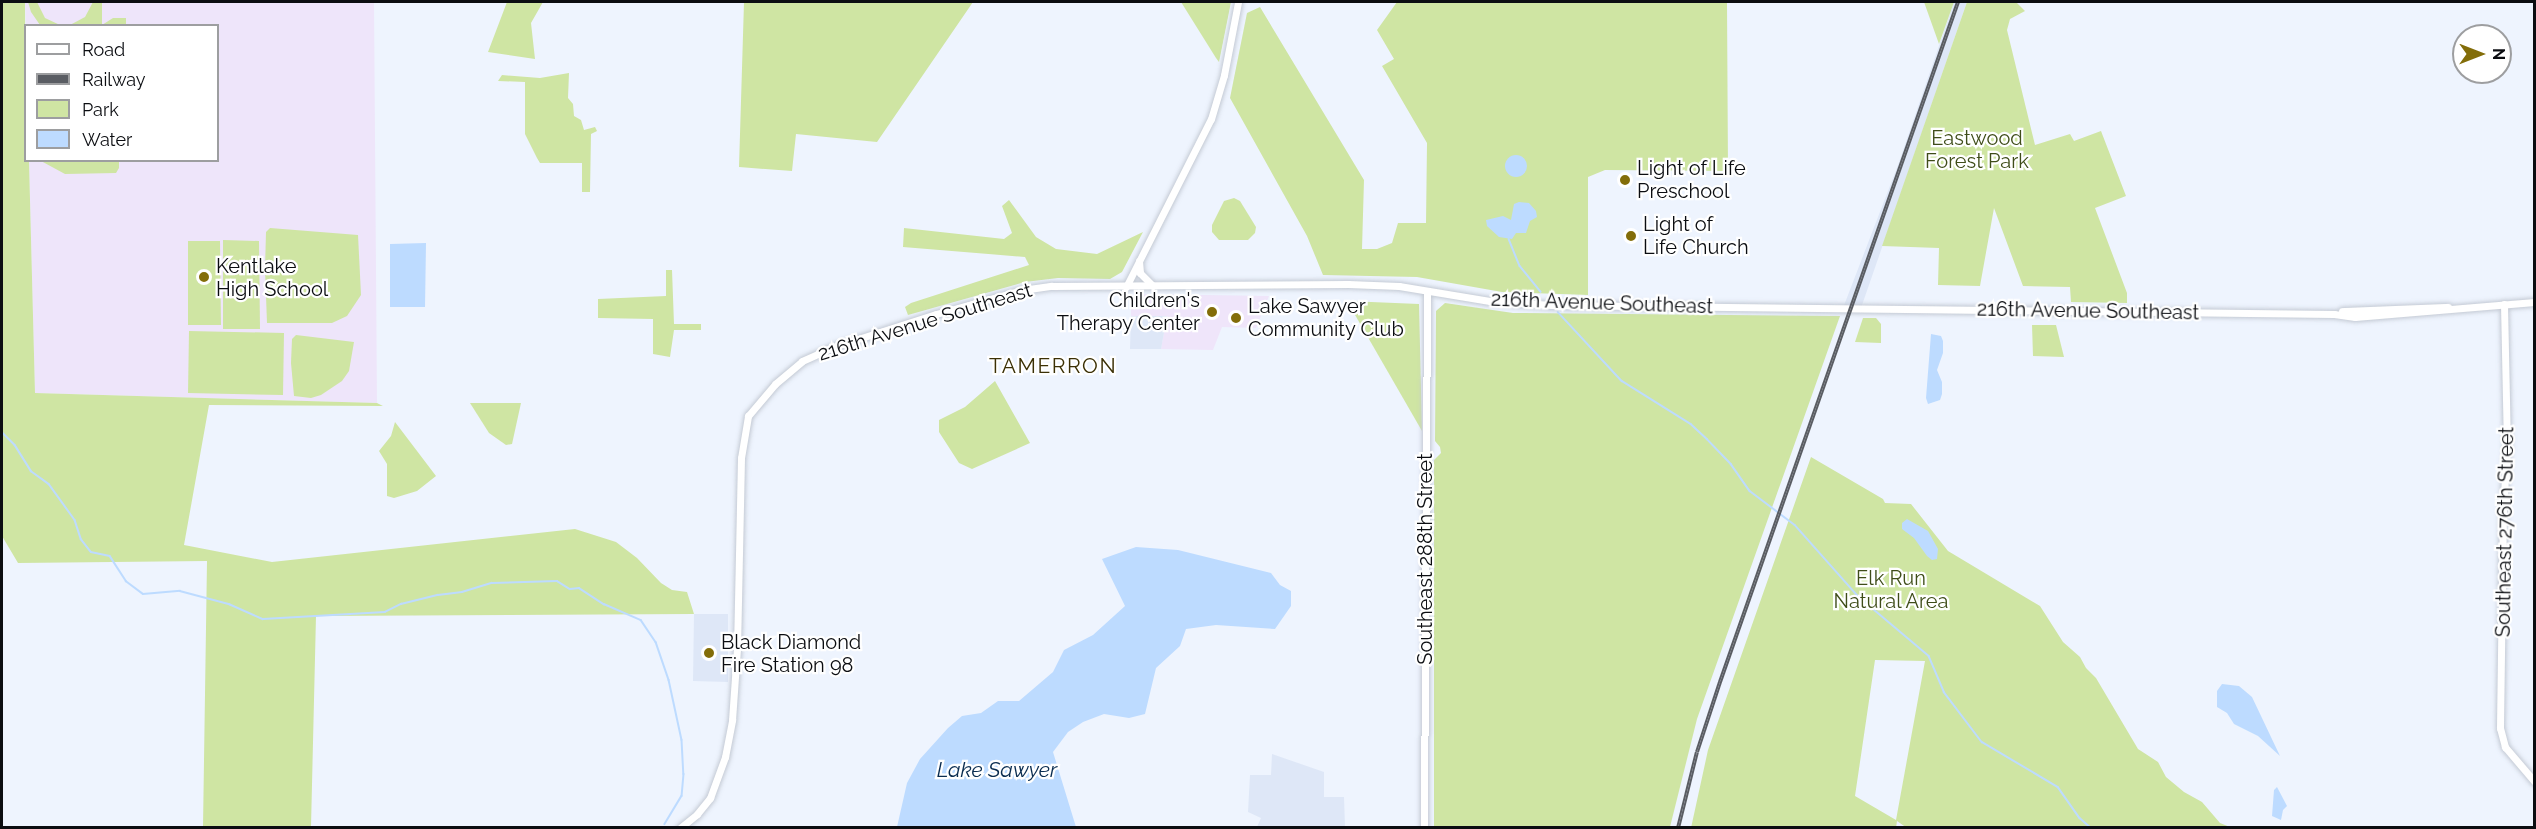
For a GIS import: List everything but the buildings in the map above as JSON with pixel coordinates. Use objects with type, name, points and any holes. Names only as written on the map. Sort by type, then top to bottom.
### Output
[{"type":"street","points":[[1126,287],[1140,255],[1211,119],[1224,75],[1238,2]]},
{"type":"street","points":[[1140,255],[1140,273],[1155,287]]},
{"type":"street","name":"216th Avenue Southeast","points":[[680,828],[690,821],[710,798],[725,757],[732,720],[737,649],[741,458],[744,432],[756,404],[802,361],[833,346],[1022,290],[1052,286],[1348,284],[1399,286],[1490,301],[1552,305],[2366,316],[2535,302]]},
{"type":"street","name":"Southeast 288th Street","points":[[1424,828],[1427,291]]},
{"type":"street","name":"Southeast 276th Street","points":[[2504,304],[2507,445],[2503,511],[2503,658],[2499,708],[2500,729],[2505,747],[2535,781]]},
{"type":"shaded area","name":"Kentlake High School","points":[[25,2],[374,2],[377,403],[35,393],[29,162],[219,162],[219,24],[26,24]]},
{"type":"shaded area","points":[[1954,2],[1967,2],[1861,308],[1843,308],[1898,165]]},
{"type":"shaded area","points":[[1136,294],[1269,296],[1256,328],[1222,327],[1213,350],[1161,349],[1167,316],[1131,316],[1131,298]]},
{"type":"shaded area","points":[[1131,316],[1167,316],[1161,349],[1130,349]]},
{"type":"shaded area","points":[[694,614],[728,614],[728,682],[693,681]]},
{"type":"shaded area","points":[[1272,754],[1324,772],[1324,797],[1344,797],[1345,827],[1257,827],[1261,818],[1248,812],[1250,775],[1271,775]]},
{"type":"green space","points":[[2,2],[25,2],[24,162],[29,162],[35,393],[377,403],[383,406],[209,405],[184,545],[272,562],[575,529],[616,542],[637,558],[661,583],[672,590],[687,592],[694,614],[316,616],[311,827],[203,827],[207,561],[18,563],[2,536]]},
{"type":"green space","points":[[28,2],[37,2],[45,18],[58,24],[39,24],[31,12]]},
{"type":"green space","points":[[93,2],[102,2],[102,24],[72,24],[85,17]]},
{"type":"green space","points":[[507,2],[543,2],[531,23],[535,59],[488,52]]},
{"type":"green space","points":[[744,2],[973,2],[877,142],[796,134],[792,171],[739,167]]},
{"type":"green space","points":[[1181,2],[1231,2],[1219,62],[1216,58]]},
{"type":"green space","points":[[1397,2],[1727,2],[1728,171],[1605,170],[1588,177],[1588,295],[1502,292],[1417,277],[1323,275],[1307,236],[1230,98],[1247,13],[1260,7],[1364,180],[1362,249],[1377,249],[1392,243],[1398,223],[1426,223],[1427,143],[1382,66],[1394,59],[1377,30]]},
{"type":"green space","points":[[1924,2],[1954,2],[1939,44]]},
{"type":"green space","name":"Eastwood Forest Park","points":[[1967,2],[2016,2],[2025,11],[2010,19],[2007,30],[2035,145],[2070,134],[2074,141],[2101,131],[2126,196],[2095,208],[2127,293],[2127,303],[2071,302],[2070,287],[2023,286],[1994,208],[1980,286],[1938,285],[1939,248],[1882,246]]},
{"type":"green space","points":[[113,18],[126,18],[126,24],[104,24]]},
{"type":"green space","points":[[569,73],[568,98],[573,104],[574,116],[581,120],[584,130],[595,127],[597,131],[591,134],[590,192],[582,192],[582,163],[540,163],[537,158],[525,134],[525,82],[498,81],[502,75],[540,78]]},
{"type":"green space","points":[[43,162],[119,162],[116,173],[65,174]]},
{"type":"green space","points":[[1234,198],[1240,201],[1256,227],[1255,233],[1248,240],[1219,240],[1212,232],[1212,225],[1224,201]]},
{"type":"green space","points":[[1009,200],[1036,237],[1056,249],[1097,254],[1143,232],[1122,272],[1110,279],[1058,278],[1025,282],[908,315],[905,307],[911,303],[1029,265],[1025,257],[903,247],[904,228],[1004,239],[1012,233],[1002,206]]},
{"type":"green space","points":[[270,228],[358,235],[361,295],[347,316],[332,323],[267,323],[266,232]]},
{"type":"green space","points":[[223,240],[259,241],[260,329],[223,329]]},
{"type":"green space","points":[[188,241],[220,241],[221,325],[188,325]]},
{"type":"green space","points":[[666,270],[672,270],[674,324],[701,324],[701,330],[674,330],[670,357],[653,354],[653,319],[598,318],[598,299],[666,296]]},
{"type":"green space","points":[[1347,301],[1419,304],[1422,431]]},
{"type":"green space","points":[[1445,303],[1513,313],[1840,316],[1697,719],[1670,827],[1434,827],[1434,460],[1441,453],[1435,441],[1436,311]]},
{"type":"green space","points":[[1863,318],[1876,318],[1881,324],[1881,343],[1855,342]]},
{"type":"green space","points":[[2032,325],[2056,325],[2064,357],[2033,356]]},
{"type":"green space","points":[[189,331],[284,333],[283,395],[188,393]]},
{"type":"green space","points":[[296,335],[354,342],[349,371],[342,381],[321,395],[311,398],[294,396],[291,363],[292,339]]},
{"type":"green space","points":[[995,381],[1030,443],[972,469],[959,463],[939,432],[939,420],[965,407]]},
{"type":"green space","points":[[470,403],[521,403],[512,444],[506,445],[489,433]]},
{"type":"green space","points":[[395,422],[436,476],[417,491],[394,498],[387,496],[387,464],[379,451],[391,436]]},
{"type":"green space","name":"Elk Run Natural Area","points":[[1811,457],[1883,499],[1885,503],[1911,504],[1948,551],[2040,606],[2063,642],[2080,657],[2086,668],[2096,678],[2138,749],[2158,762],[2166,777],[2184,792],[2202,802],[2220,823],[2230,827],[1907,828],[1897,821],[1896,828],[1691,828],[1708,750]],"holes":[[[1875,660],[1925,661],[1896,820],[1855,796]]]},
{"type":"water","points":[[1516,155],[1524,158],[1527,166],[1524,174],[1516,177],[1508,174],[1505,166],[1508,158]]},
{"type":"water","points":[[1529,203],[1536,211],[1537,217],[1530,221],[1526,233],[1516,233],[1512,239],[1499,237],[1487,226],[1486,220],[1503,216],[1511,220],[1514,204]]},
{"type":"water","points":[[426,243],[425,307],[390,307],[390,244]]},
{"type":"water","points":[[1931,334],[1941,336],[1943,341],[1943,353],[1937,370],[1942,382],[1942,394],[1940,400],[1928,404],[1926,398]]},
{"type":"water","points":[[1907,519],[1928,531],[1938,549],[1937,559],[1932,560],[1927,556],[1914,538],[1902,529],[1902,523]]},
{"type":"water","name":"Lake Sawyer","points":[[1136,547],[1178,550],[1271,573],[1280,585],[1291,591],[1291,606],[1275,629],[1216,625],[1186,629],[1180,646],[1156,668],[1145,714],[1129,718],[1104,714],[1083,722],[1068,732],[1053,752],[1076,827],[897,827],[907,783],[920,759],[948,728],[962,716],[981,713],[998,701],[1019,701],[1053,672],[1064,650],[1093,635],[1125,606],[1102,559]]},
{"type":"water","points":[[2222,684],[2239,686],[2252,697],[2280,756],[2258,736],[2234,724],[2227,713],[2217,707],[2217,691]]},
{"type":"water","points":[[2277,787],[2287,806],[2283,810],[2281,820],[2272,816],[2274,790]]},
{"type":"waterway","points":[[1509,239],[1520,266],[1541,292]]},
{"type":"waterway","points":[[1558,312],[1622,381],[1691,424],[1731,464],[1750,491],[1795,525],[1858,596],[1929,656],[1944,692],[1982,742],[2058,787],[2080,818],[2091,828]]},
{"type":"waterway","points":[[2,432],[15,445],[31,471],[49,484],[75,520],[81,539],[91,552],[110,556],[126,581],[143,594],[180,591],[229,604],[263,619],[385,612],[401,604],[462,592],[492,583],[557,581],[570,589],[579,588],[604,604],[641,620],[656,642],[669,680],[682,740],[684,774],[682,796],[665,824]]},
{"type":"railway","points":[[1678,828],[1697,752],[1720,682],[1958,2]]},
{"type":"place","name":"Light of Life Preschool","points":[[1625,180]]},
{"type":"place","name":"Light of Life Church","points":[[1631,236]]},
{"type":"place","name":"Kentlake High School","points":[[204,277]]},
{"type":"place","name":"Children's Therapy Center","points":[[1212,312]]},
{"type":"place","name":"Lake Sawyer Community Club","points":[[1236,318]]},
{"type":"place","name":"Black Diamond Fire Station 98","points":[[709,653]]},
{"type":"district","name":"TAMERRON","points":[[1053,366]]}]
